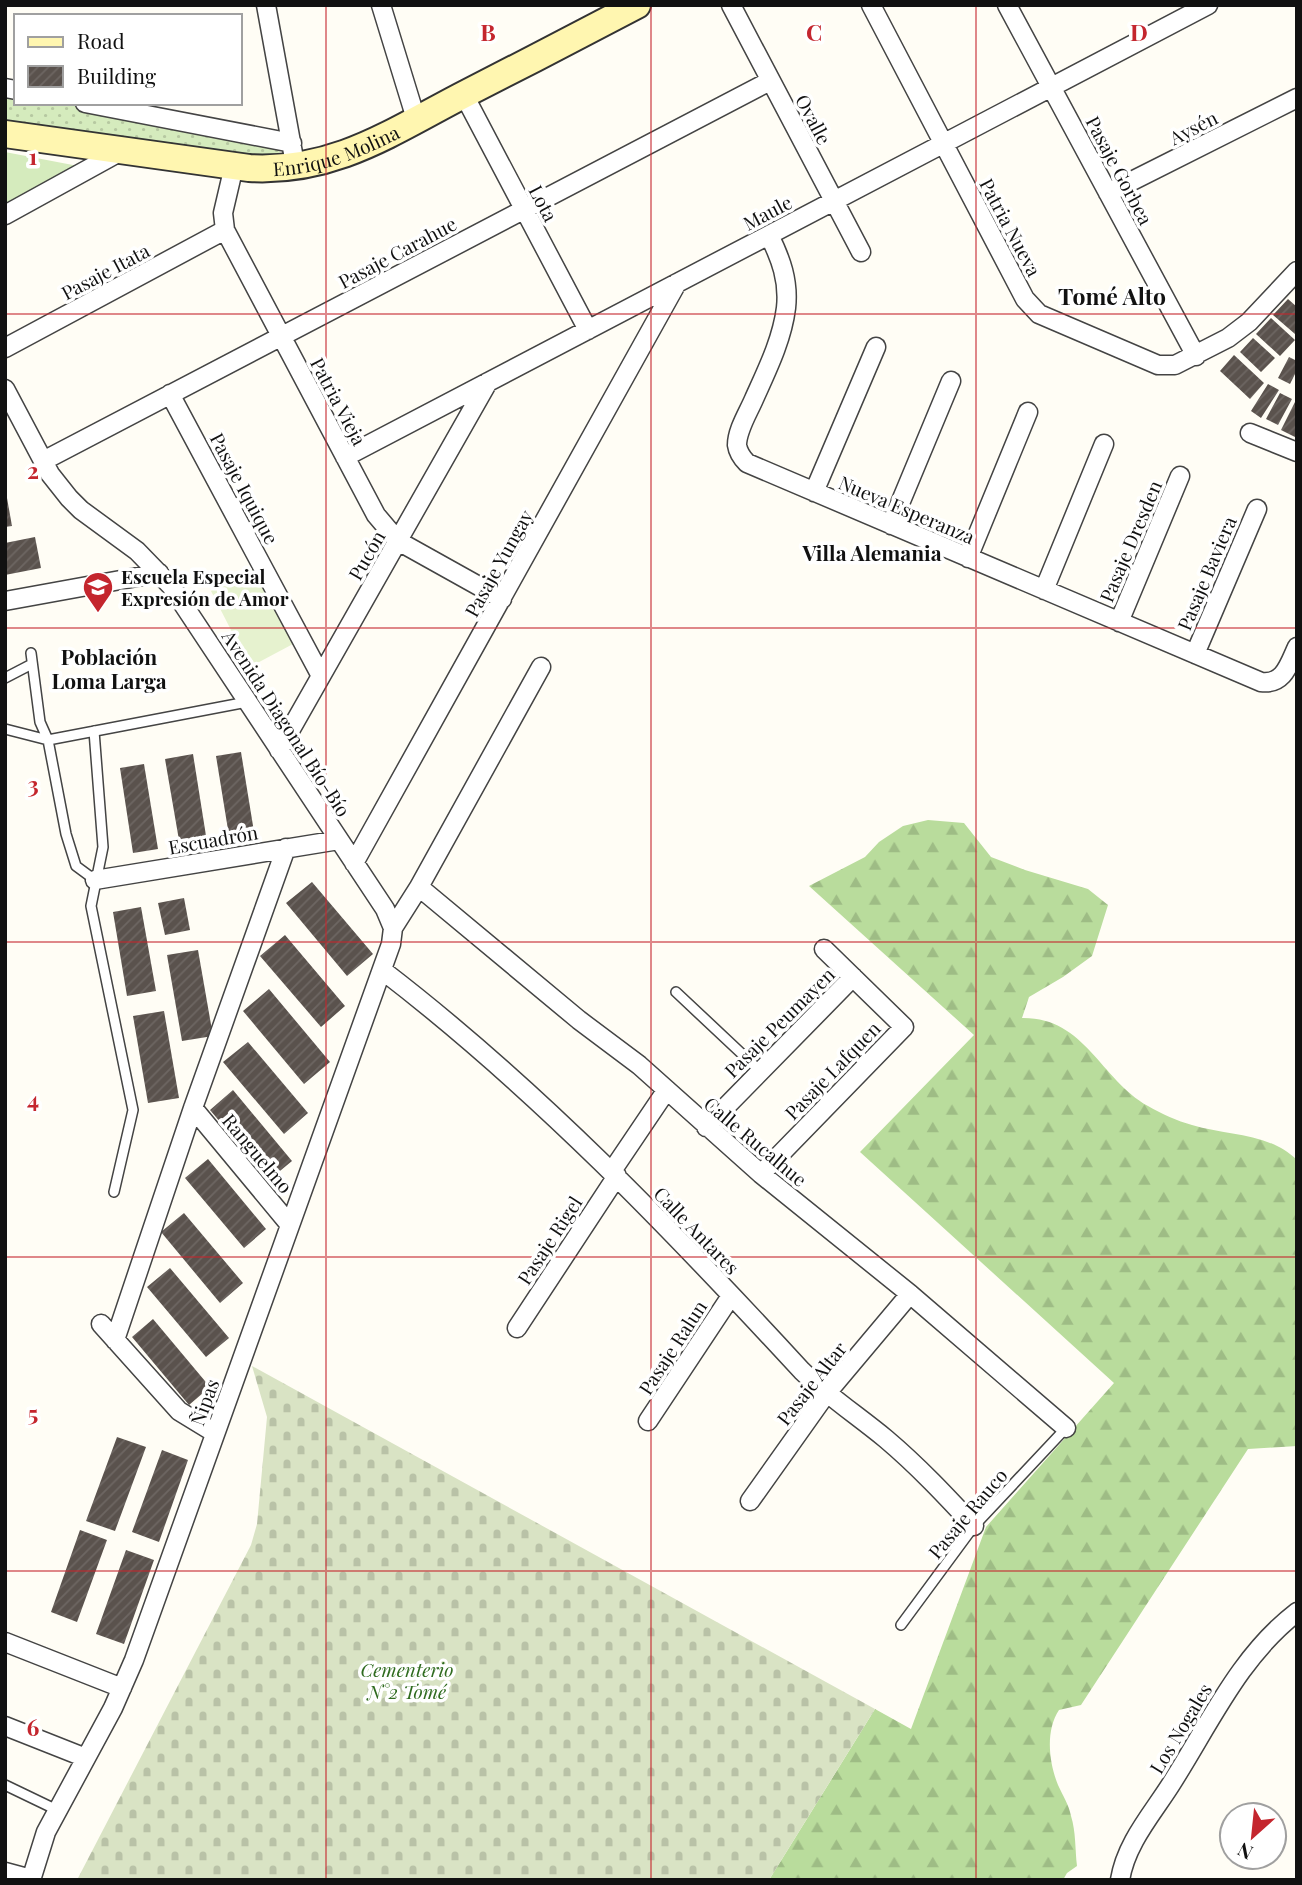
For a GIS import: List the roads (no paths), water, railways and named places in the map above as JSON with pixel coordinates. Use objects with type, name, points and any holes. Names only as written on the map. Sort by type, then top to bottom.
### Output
[{"type":"main road","name":"Enrique Molina","points":[[5,134],[263,169],[294,155],[348,154],[637,5]]},
{"type":"street","points":[[266,5],[294,155]]},
{"type":"street","points":[[381,5],[416,120]]},
{"type":"street","name":"Ovalle","points":[[730,5],[861,252]]},
{"type":"street","name":"Patria Nueva","points":[[871,5],[1025,299],[1045,318],[1158,365],[1171,366],[1196,356],[1239,331],[1297,271]]},
{"type":"street","name":"Pasaje Gorbea","points":[[1007,5],[1196,356]]},
{"type":"street","name":"Maule","points":[[345,457],[1208,5]]},
{"type":"street","name":"Pasaje Carahue","points":[[43,461],[770,81]]},
{"type":"street","name":"Lota","points":[[464,95],[588,330]]},
{"type":"street","name":"Aysén","points":[[1108,193],[1297,98]]},
{"type":"street","name":"Enrique Molina","points":[[93,105],[294,155]]},
{"type":"street","points":[[5,215],[123,150]]},
{"type":"street","points":[[225,230],[223,213],[234,166]]},
{"type":"street","name":"Patria Vieja","points":[[225,230],[381,522],[398,541],[502,598]]},
{"type":"street","name":"Pasaje Itata","points":[[5,348],[225,230]]},
{"type":"street","name":"Nueva Esperanza","points":[[769,235],[780,259],[786,282],[784,318],[770,362],[738,436],[738,450],[747,463],[1261,682],[1275,681],[1284,675],[1297,646]]},
{"type":"street","name":"Pasaje Yungay","points":[[354,863],[677,283]]},
{"type":"street","points":[[814,492],[876,347]]},
{"type":"street","points":[[891,525],[951,380]]},
{"type":"street","name":"Pucón","points":[[279,750],[488,382]]},
{"type":"street","name":"Avenida Diagonal Bío-Bío","points":[[5,389],[59,486],[81,510],[137,551],[171,586],[388,915],[393,928]]},
{"type":"street","name":"Pasaje Iquique","points":[[170,394],[321,676]]},
{"type":"street","points":[[968,558],[1028,412]]},
{"type":"street","points":[[1250,433],[1297,452]]},
{"type":"street","points":[[1044,590],[1104,444]]},
{"type":"street","name":"Pasaje Dresden","points":[[1119,622],[1180,477]]},
{"type":"street","name":"Pasaje Baviera","points":[[1195,654],[1257,509]]},
{"type":"street","points":[[5,601],[159,573]]},
{"type":"street","name":"Ñipas","points":[[31,1879],[39,1849],[57,1810],[122,1688],[382,970],[391,944],[393,928],[419,887],[541,667]]},
{"type":"street","name":"Escuadrón","points":[[95,880],[339,840]]},
{"type":"street","points":[[115,1340],[193,1108],[286,848]]},
{"type":"street","name":"Calle Rucalhue","points":[[419,887],[579,1020],[639,1065],[761,1174],[910,1294],[1066,1428]]},
{"type":"street","points":[[824,949],[853,977]]},
{"type":"street","name":"Calle Antares","points":[[382,970],[439,1014],[614,1173],[802,1371],[826,1394],[886,1438],[923,1472],[974,1526]]},
{"type":"street","name":"Pasaje Lafquen","points":[[761,1174],[904,1027],[853,977]]},
{"type":"street","name":"Pasaje Peumayen","points":[[706,1127],[853,977]]},
{"type":"street","points":[[614,1173],[666,1091]]},
{"type":"street","name":"Ranguelmo","points":[[193,1108],[290,1225]]},
{"type":"street","name":"Pasaje Rigel","points":[[517,1328],[614,1173]]},
{"type":"street","name":"Pasaje Altar","points":[[750,1502],[826,1394],[910,1294]]},
{"type":"street","name":"Pasaje Ralun","points":[[648,1421],[731,1296]]},
{"type":"street","points":[[101,1324],[179,1411],[215,1433]]},
{"type":"street","name":"Los Nogales","points":[[1120,1880],[1125,1860],[1139,1832],[1180,1771],[1228,1689],[1264,1643],[1297,1612]]},
{"type":"street","points":[[5,1642],[122,1688]]},
{"type":"street","points":[[5,1726],[86,1758]]},
{"type":"street","points":[[5,1872],[31,1879]]},
{"type":"lane","points":[[30,653],[40,722],[48,740],[66,834],[76,866],[95,880]]},
{"type":"lane","points":[[5,678],[32,664]]},
{"type":"lane","points":[[5,729],[48,740],[248,702]]},
{"type":"lane","points":[[94,731],[103,847],[91,906],[133,1110],[114,1192]]},
{"type":"lane","points":[[676,992],[760,1070]]},
{"type":"lane","name":"Pasaje Rauco","points":[[901,1625],[974,1526],[1066,1428]]},
{"type":"lane","points":[[5,1785],[57,1810]]},
{"type":"place","name":"Escuela Especial Expresión de Amor","points":[[98,614]]},
{"type":"district","name":"Tomé Alto","points":[[1112,295]]},
{"type":"district","name":"Villa Alemania","points":[[872,552]]},
{"type":"district","name":"Población Loma Larga","points":[[109,668]]},
{"type":"park label","name":"Cementerio N°2 Tomé","points":[[407,1680]]}]
